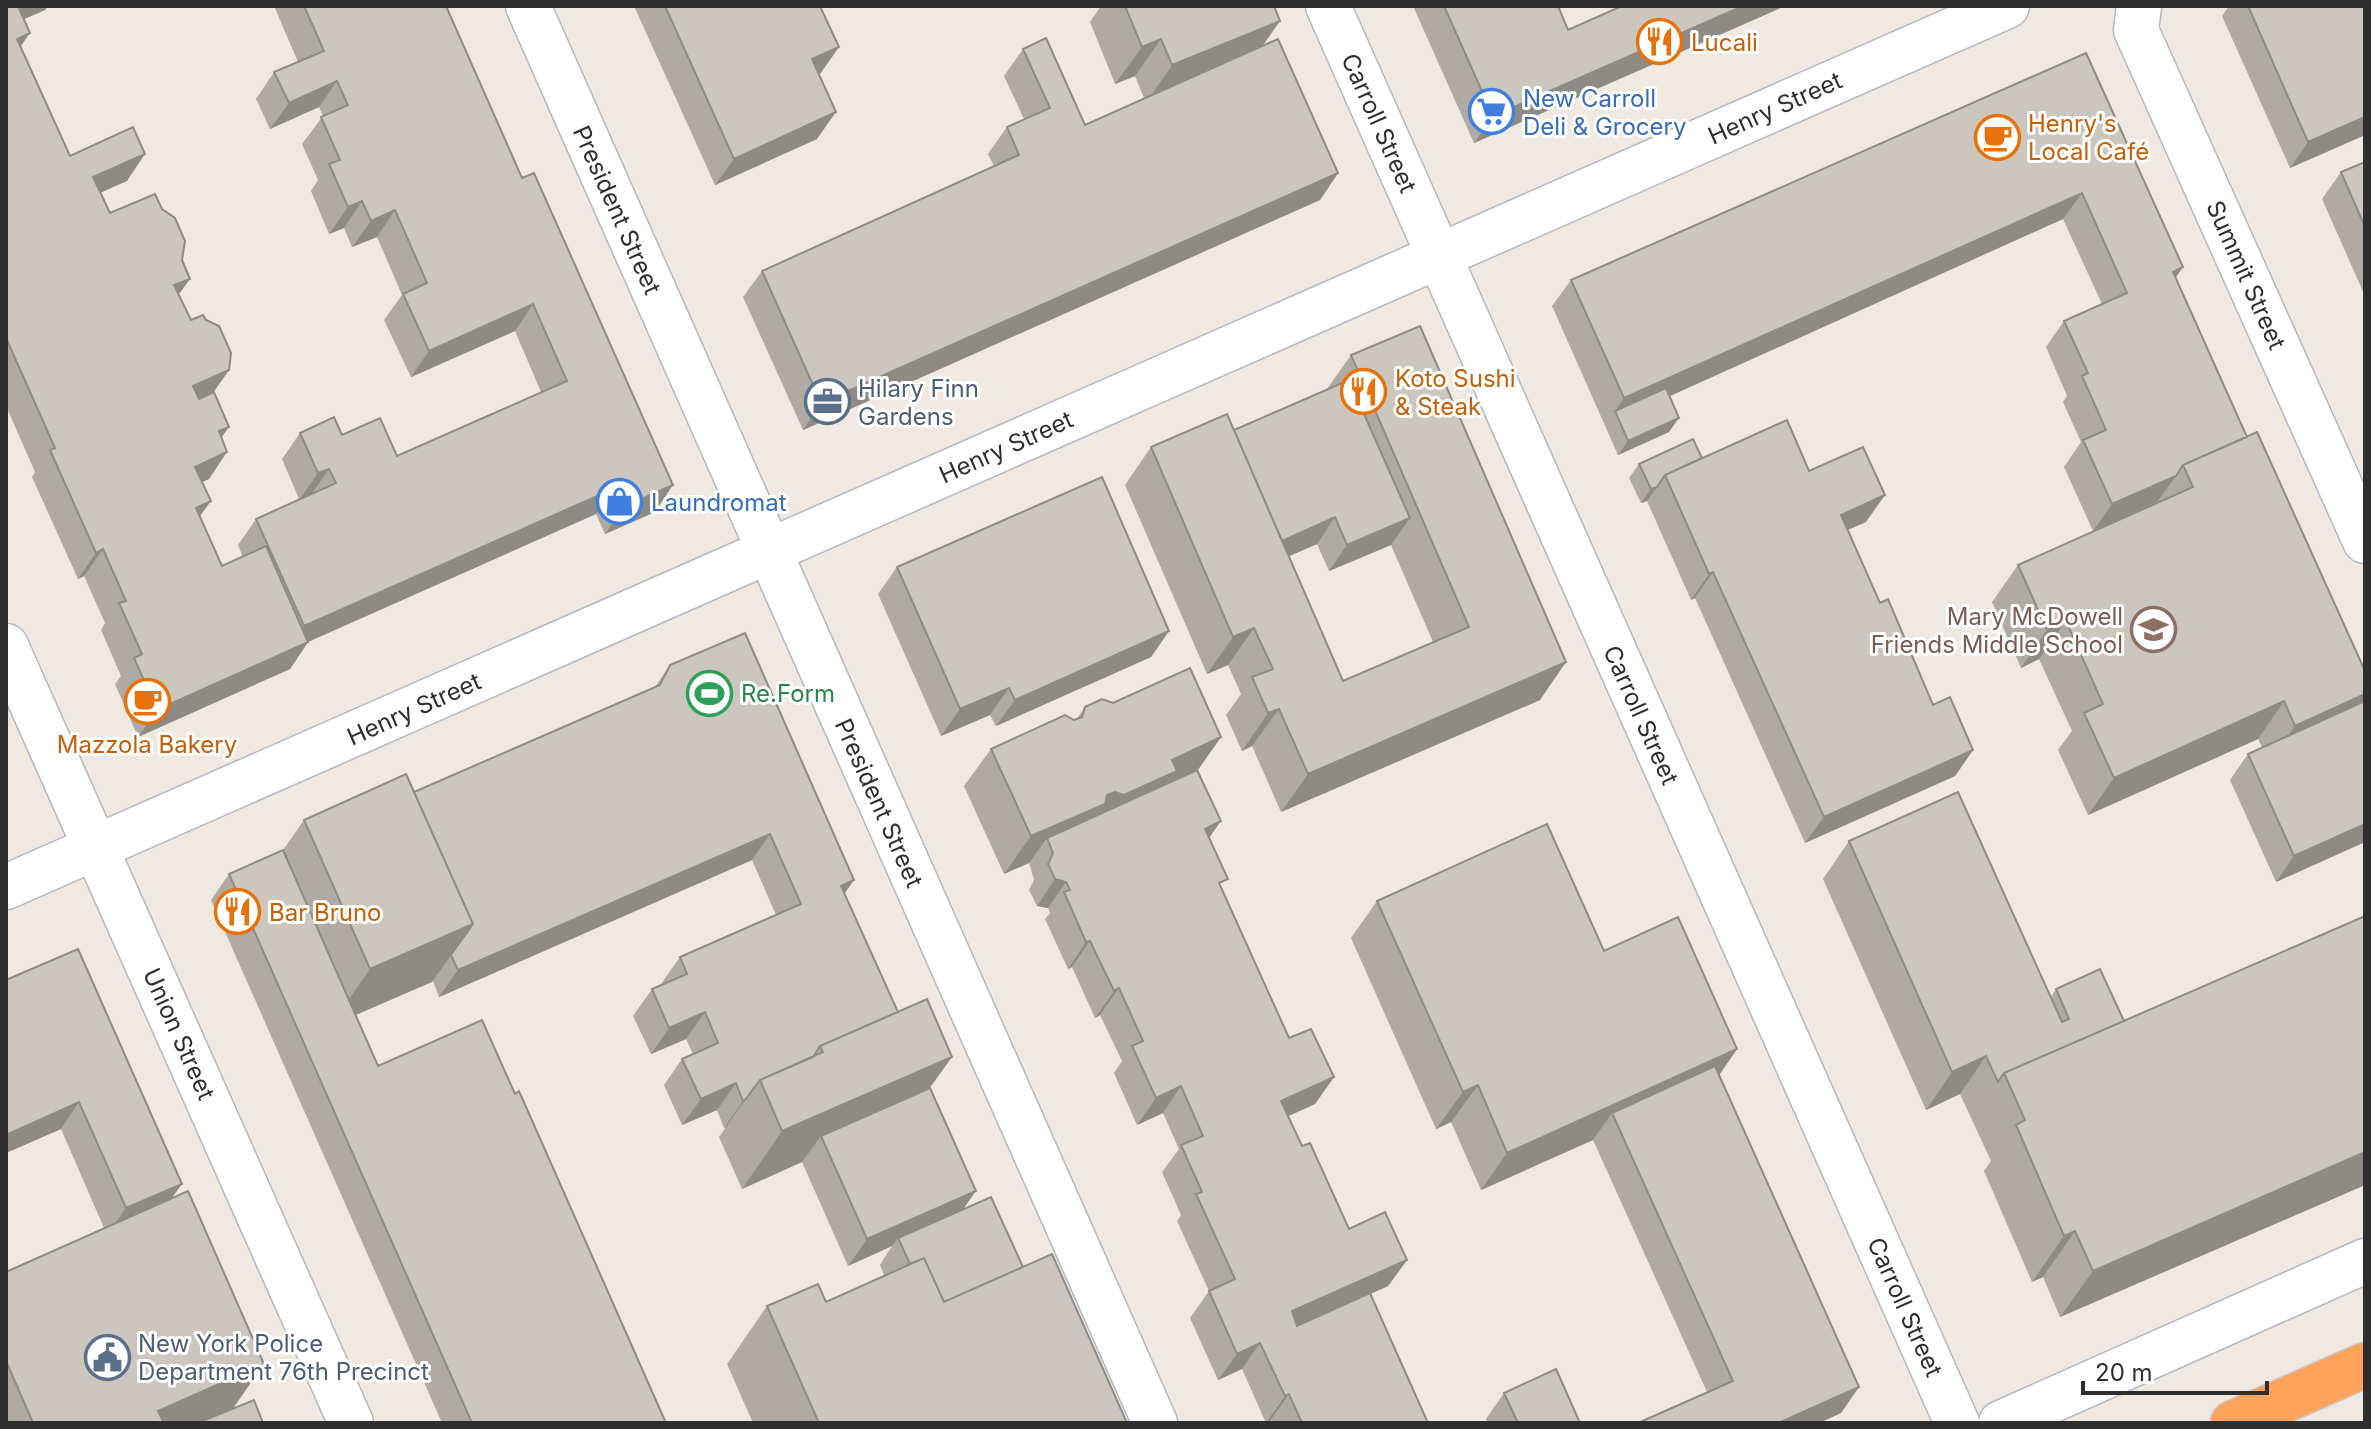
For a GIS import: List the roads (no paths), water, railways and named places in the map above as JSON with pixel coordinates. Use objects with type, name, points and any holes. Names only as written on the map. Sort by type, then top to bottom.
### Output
[{"type":"highway","points":[[2233,1423],[2365,1365]]},
{"type":"street","name":"President Street","points":[[528,6],[767,553],[1155,1423]]},
{"type":"street","name":"Carroll Street","points":[[1328,6],[1957,1423]]},
{"type":"street","name":"Henry Street","points":[[6,887],[2007,6]]},
{"type":"street","name":"Summit Street","points":[[2139,6],[2136,30],[2365,541]]},
{"type":"street","name":"Union Street","points":[[6,646],[351,1423]]},
{"type":"street","points":[[2001,1423],[2365,1261]]},
{"type":"place","name":"Lucali","points":[[1660,42]]},
{"type":"place","name":"New Carroll Deli & Grocery","points":[[1492,112]]},
{"type":"place","name":"Henry's Local Café","points":[[1997,137]]},
{"type":"place","name":"Koto Sushi & Steak","points":[[1364,392]]},
{"type":"place","name":"Hilary Finn Gardens","points":[[827,402]]},
{"type":"place","name":"Laundromat","points":[[620,502]]},
{"type":"place","name":"Mary McDowell Friends Middle School","points":[[2154,630]]},
{"type":"place","name":"Re.Form","points":[[710,693]]},
{"type":"place","name":"Mazzola Bakery","points":[[147,702]]},
{"type":"place","name":"Bar Bruno","points":[[238,912]]},
{"type":"place","name":"New York Police Department 76th Precinct","points":[[107,1357]]}]
